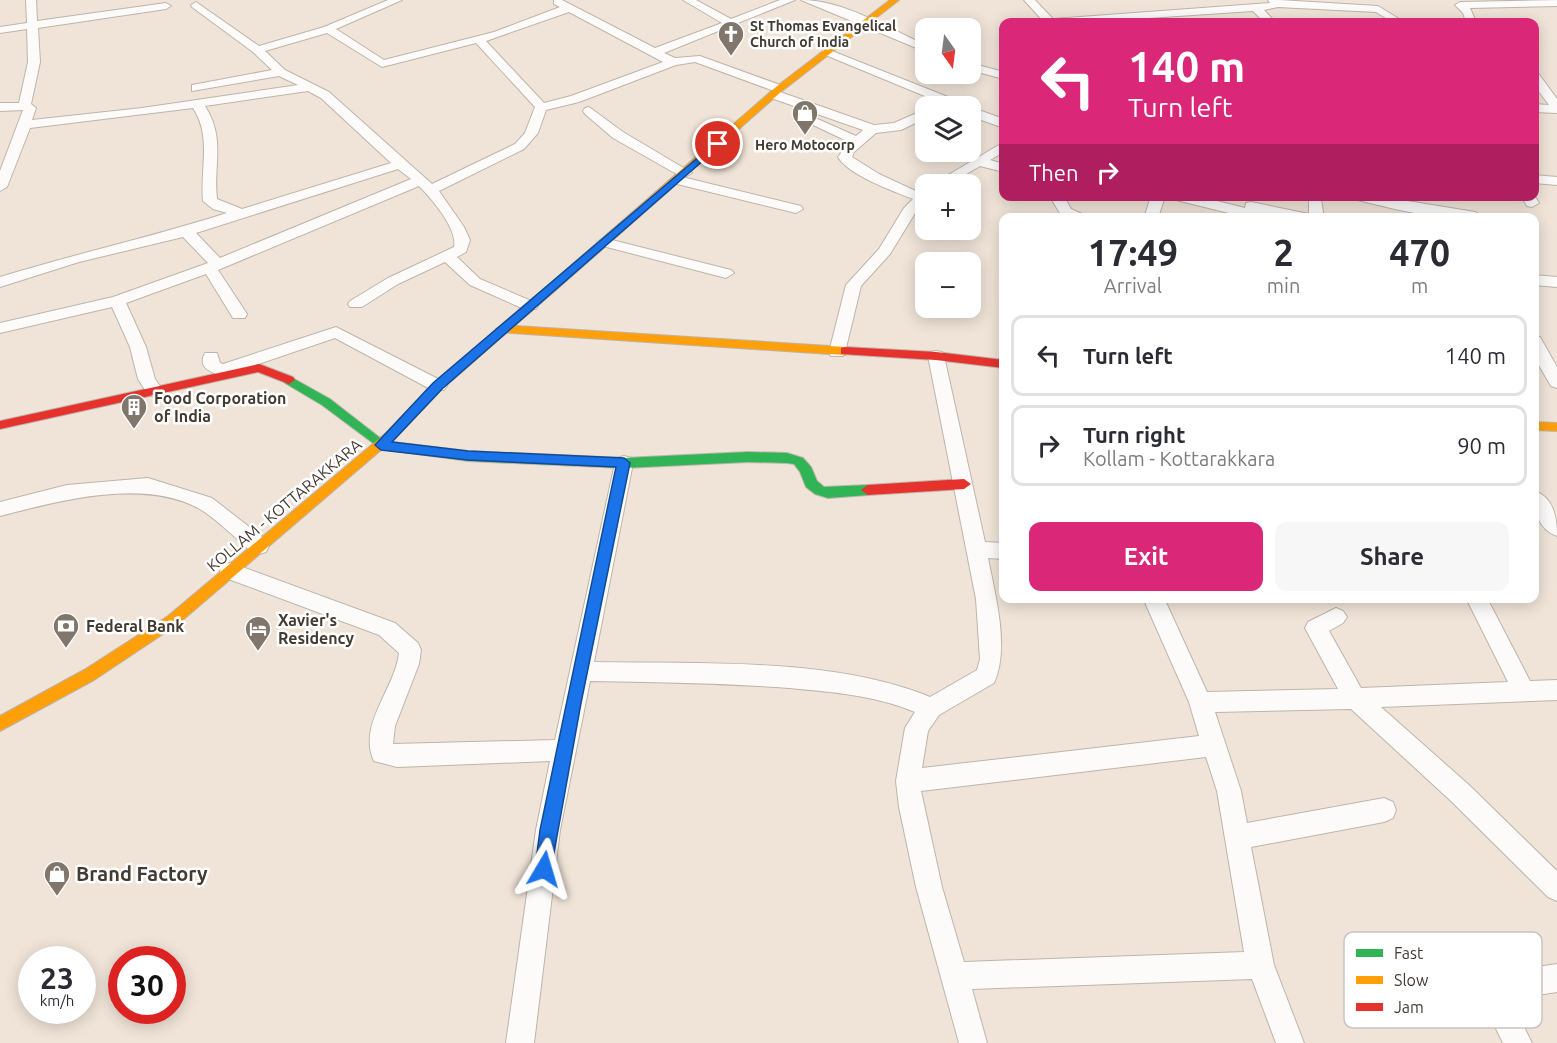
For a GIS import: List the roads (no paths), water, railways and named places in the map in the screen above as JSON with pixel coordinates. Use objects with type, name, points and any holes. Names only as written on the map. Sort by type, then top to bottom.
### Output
[{"type":"street","points":[[24,106],[34,62],[30,0]]},
{"type":"street","points":[[0,30],[171,5],[196,5],[213,0]]},
{"type":"street","points":[[257,50],[328,29],[378,3],[397,0]]},
{"type":"street","points":[[688,0],[731,23]]},
{"type":"street","points":[[653,53],[790,0]]},
{"type":"street","points":[[806,0],[838,10],[915,45]]},
{"type":"street","name":"KOLLAM - KOTTARAKKARA","points":[[0,724],[131,649],[173,620],[381,445],[438,386],[773,95],[895,0]]},
{"type":"street","points":[[1030,0],[1046,18]]},
{"type":"street","points":[[1150,0],[1158,15]]},
{"type":"street","points":[[1329,0],[1339,8]]},
{"type":"street","points":[[328,29],[382,64],[498,34],[560,2],[673,62]]},
{"type":"street","points":[[1093,18],[1255,7],[1275,2],[1378,9],[1393,18]]},
{"type":"street","points":[[1457,2],[1557,3]]},
{"type":"street","points":[[1457,2],[1468,12],[1470,18]]},
{"type":"street","points":[[1308,4],[1321,15]]},
{"type":"street","points":[[196,5],[257,50],[281,72],[312,87],[334,103],[426,185],[457,227],[463,240],[461,249],[393,281],[356,304]]},
{"type":"street","points":[[1255,7],[1266,18]]},
{"type":"street","points":[[478,39],[541,107]]},
{"type":"street","points":[[827,52],[927,96]]},
{"type":"street","points":[[541,107],[575,99],[673,62],[696,58],[773,95],[858,141]]},
{"type":"street","points":[[981,69],[999,75]]},
{"type":"street","points":[[196,88],[281,72]]},
{"type":"street","points":[[1539,78],[1557,80]]},
{"type":"street","points":[[1539,83],[1557,108]]},
{"type":"street","points":[[25,125],[312,87]]},
{"type":"street","points":[[773,95],[873,129],[897,128],[915,119]]},
{"type":"street","points":[[197,104],[210,125],[207,185],[210,201],[240,213]]},
{"type":"street","points":[[0,107],[30,108],[16,150],[0,187]]},
{"type":"street","points":[[0,328],[117,301],[511,152],[526,142],[535,127],[541,107]]},
{"type":"street","points":[[1539,108],[1557,108]]},
{"type":"street","points":[[589,111],[618,135],[681,176],[796,209]]},
{"type":"street","points":[[981,115],[999,122]]},
{"type":"street","points":[[873,129],[848,150],[845,157],[874,177],[915,193]]},
{"type":"street","points":[[981,159],[999,149]]},
{"type":"street","points":[[0,152],[16,150]]},
{"type":"street","points":[[957,174],[976,162]]},
{"type":"street","points":[[981,162],[999,167]]},
{"type":"street","points":[[0,282],[74,259],[186,231],[400,164]]},
{"type":"street","points":[[1060,201],[1065,212],[1068,213]]},
{"type":"street","points":[[1198,201],[1248,213]]},
{"type":"street","points":[[1234,201],[1283,213]]},
{"type":"street","points":[[1378,201],[1393,205],[1474,213]]},
{"type":"street","points":[[837,352],[854,285],[885,251],[915,205]]},
{"type":"street","points":[[1261,213],[1262,209]]},
{"type":"street","points":[[186,231],[213,266],[239,314]]},
{"type":"street","points":[[604,242],[726,273]]},
{"type":"street","points":[[447,256],[475,282],[530,306]]},
{"type":"street","points":[[1539,280],[1557,282]]},
{"type":"street","points":[[117,301],[138,347],[147,380],[155,392]]},
{"type":"street","points":[[502,329],[837,352],[936,356],[999,363]]},
{"type":"street","points":[[211,357],[212,366],[223,370],[336,332],[438,386]]},
{"type":"street","points":[[1539,350],[1557,382]]},
{"type":"street","points":[[936,356],[986,599],[990,659],[986,676],[931,708],[917,728],[908,781],[911,807],[927,876],[973,1043]]},
{"type":"street","points":[[0,425],[259,368],[289,380],[326,402],[381,445],[468,456],[624,463],[748,457],[787,458],[798,461],[806,470],[811,484],[820,491],[828,493],[964,484]]},
{"type":"street","points":[[1539,426],[1557,427]]},
{"type":"street","points":[[519,1043],[548,830],[624,463]]},
{"type":"street","points":[[0,509],[66,492],[148,485],[205,503],[259,546]]},
{"type":"street","points":[[1539,505],[1557,528]]},
{"type":"street","points":[[976,549],[999,551]]},
{"type":"street","points":[[230,571],[387,629],[410,650],[410,667],[385,717],[380,741],[382,753],[397,756],[564,750]]},
{"type":"street","points":[[1154,603],[1200,702],[1229,791],[1260,965],[1290,1043]]},
{"type":"street","points":[[1479,603],[1524,692]]},
{"type":"street","points":[[1336,617],[1316,628],[1354,697],[1460,793],[1557,888]]},
{"type":"street","points":[[580,671],[744,675],[846,683],[897,694],[931,708]]},
{"type":"street","points":[[1200,702],[1272,702],[1557,690]]},
{"type":"street","points":[[908,781],[1213,745]]},
{"type":"street","points":[[1239,837],[1384,810]]},
{"type":"street","points":[[953,976],[1260,965]]},
{"type":"street","points":[[1542,980],[1557,978]]},
{"type":"street","points":[[1511,1028],[1518,1043]]},
{"type":"place","name":"St Thomas Evangelical Church of India","points":[[731,57]]},
{"type":"place","name":"Hero Motocorp","points":[[805,136]]},
{"type":"place","name":"Food Corporation of India","points":[[134,430]]},
{"type":"place","name":"Federal Bank","points":[[66,649]]},
{"type":"place","name":"Xavier's Residency","points":[[258,652]]},
{"type":"place","name":"Brand Factory","points":[[57,897]]}]
